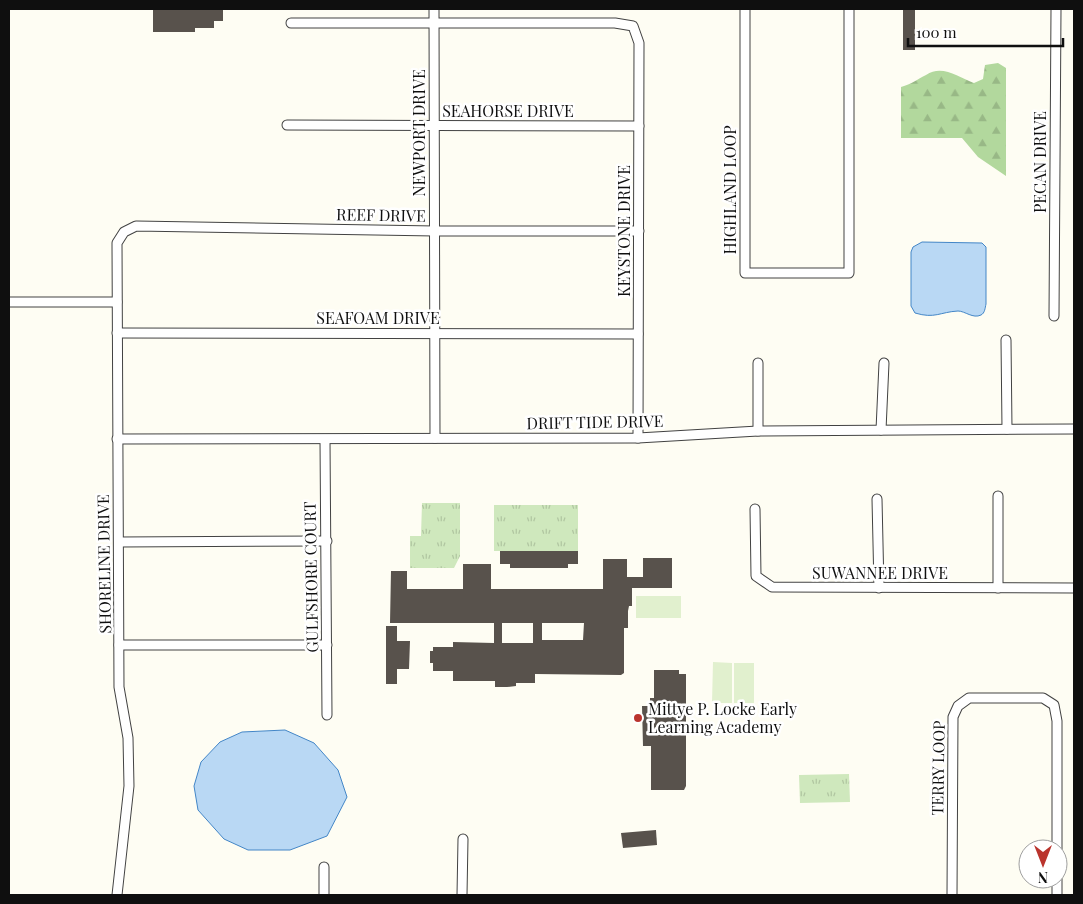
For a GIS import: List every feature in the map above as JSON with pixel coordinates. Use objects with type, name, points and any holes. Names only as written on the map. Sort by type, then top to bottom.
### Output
[{"type":"street","name":"NEWPORT DRIVE","points":[[434,9],[435,438]]},
{"type":"street","name":"HIGHLAND LOOP","points":[[745,9],[745,274],[849,274],[849,9]]},
{"type":"street","name":"PECAN DRIVE","points":[[1054,316],[1056,9]]},
{"type":"street","points":[[291,23],[434,23]]},
{"type":"street","name":"KEYSTONE DRIVE","points":[[434,23],[615,23],[633,26],[639,42],[638,438]]},
{"type":"street","name":"SEAHORSE DRIVE","points":[[287,125],[639,126]]},
{"type":"street","name":"REEF DRIVE","points":[[124,232],[136,226],[435,231],[639,231]]},
{"type":"street","name":"SHORELINE DRIVE","points":[[117,895],[129,786],[128,738],[119,687],[116,302],[117,243],[124,232]]},
{"type":"street","points":[[9,302],[116,302]]},
{"type":"street","name":"SEAFOAM DRIVE","points":[[117,333],[638,334]]},
{"type":"street","points":[[1006,340],[1007,430]]},
{"type":"street","points":[[758,363],[758,431]]},
{"type":"street","points":[[881,430],[884,363]]},
{"type":"street","name":"DRIFT TIDE DRIVE","points":[[117,439],[638,438],[758,431],[1074,429]]},
{"type":"street","name":"GULFSHORE COURT","points":[[325,440],[327,715]]},
{"type":"street","points":[[998,496],[998,588]]},
{"type":"street","points":[[877,499],[879,588]]},
{"type":"street","name":"SUWANNEE DRIVE","points":[[755,509],[756,576],[772,587],[1074,588]]},
{"type":"street","points":[[119,542],[327,541]]},
{"type":"street","points":[[119,645],[327,645]]},
{"type":"street","name":"TERRY LOOP","points":[[952,895],[953,717],[958,706],[969,698],[1043,698],[1054,706],[1057,721],[1057,839]]},
{"type":"street","points":[[462,895],[463,839]]},
{"type":"street","points":[[324,867],[324,895]]},
{"type":"green space","points":[[998,63],[1006,68],[1006,176],[978,157],[962,138],[901,138],[901,87],[938,71],[950,73],[974,83],[983,79],[985,65]]},
{"type":"green space","points":[[422,503],[460,503],[460,556],[454,568],[410,568],[410,536],[421,536]]},
{"type":"green space","points":[[494,505],[578,505],[578,551],[494,551]]},
{"type":"green space","points":[[636,596],[681,596],[681,618],[636,618]]},
{"type":"green space","points":[[713,662],[732,663],[732,703],[712,703]]},
{"type":"green space","points":[[734,663],[754,663],[754,703],[734,703]]},
{"type":"green space","points":[[849,774],[850,802],[800,803],[799,775]]},
{"type":"water","points":[[922,242],[982,243],[986,247],[986,304],[982,314],[975,316],[961,311],[933,315],[915,313],[911,306],[911,252],[913,247]]},
{"type":"water","points":[[285,730],[314,743],[338,770],[347,797],[327,836],[290,850],[248,850],[224,839],[198,810],[194,786],[201,762],[220,742],[242,732]]},
{"type":"building","points":[[153,9],[223,9],[223,21],[214,21],[214,28],[195,28],[195,32],[153,32]]},
{"type":"building","points":[[903,9],[915,9],[915,50],[903,50]]},
{"type":"building","points":[[500,551],[578,551],[578,564],[568,564],[568,568],[510,568],[510,564],[500,564]]},
{"type":"building","points":[[643,558],[672,558],[672,588],[632,588],[632,606],[629,606],[628,611],[628,628],[624,628],[624,673],[621,675],[535,674],[535,683],[516,683],[516,686],[507,687],[495,687],[495,681],[453,681],[453,671],[433,671],[433,663],[430,663],[430,651],[433,651],[433,647],[453,647],[453,642],[494,643],[494,623],[390,623],[391,571],[407,571],[407,589],[463,589],[463,564],[491,564],[491,589],[603,589],[603,559],[627,559],[627,577],[643,577]],"holes":[[[502,623],[533,623],[533,643],[502,643]],[[542,623],[584,623],[583,640],[542,640]]]},
{"type":"building","points":[[386,626],[397,626],[397,641],[410,641],[409,669],[397,669],[397,684],[386,684]]},
{"type":"building","points":[[654,670],[679,670],[679,674],[686,674],[686,786],[684,790],[651,790],[651,746],[643,746],[642,706],[650,706],[650,698],[654,698]]},
{"type":"building","points":[[656,830],[657,845],[623,848],[621,833]]},
{"type":"place","name":"Mittye P. Locke Early Learning Academy","points":[[638,718]]}]
